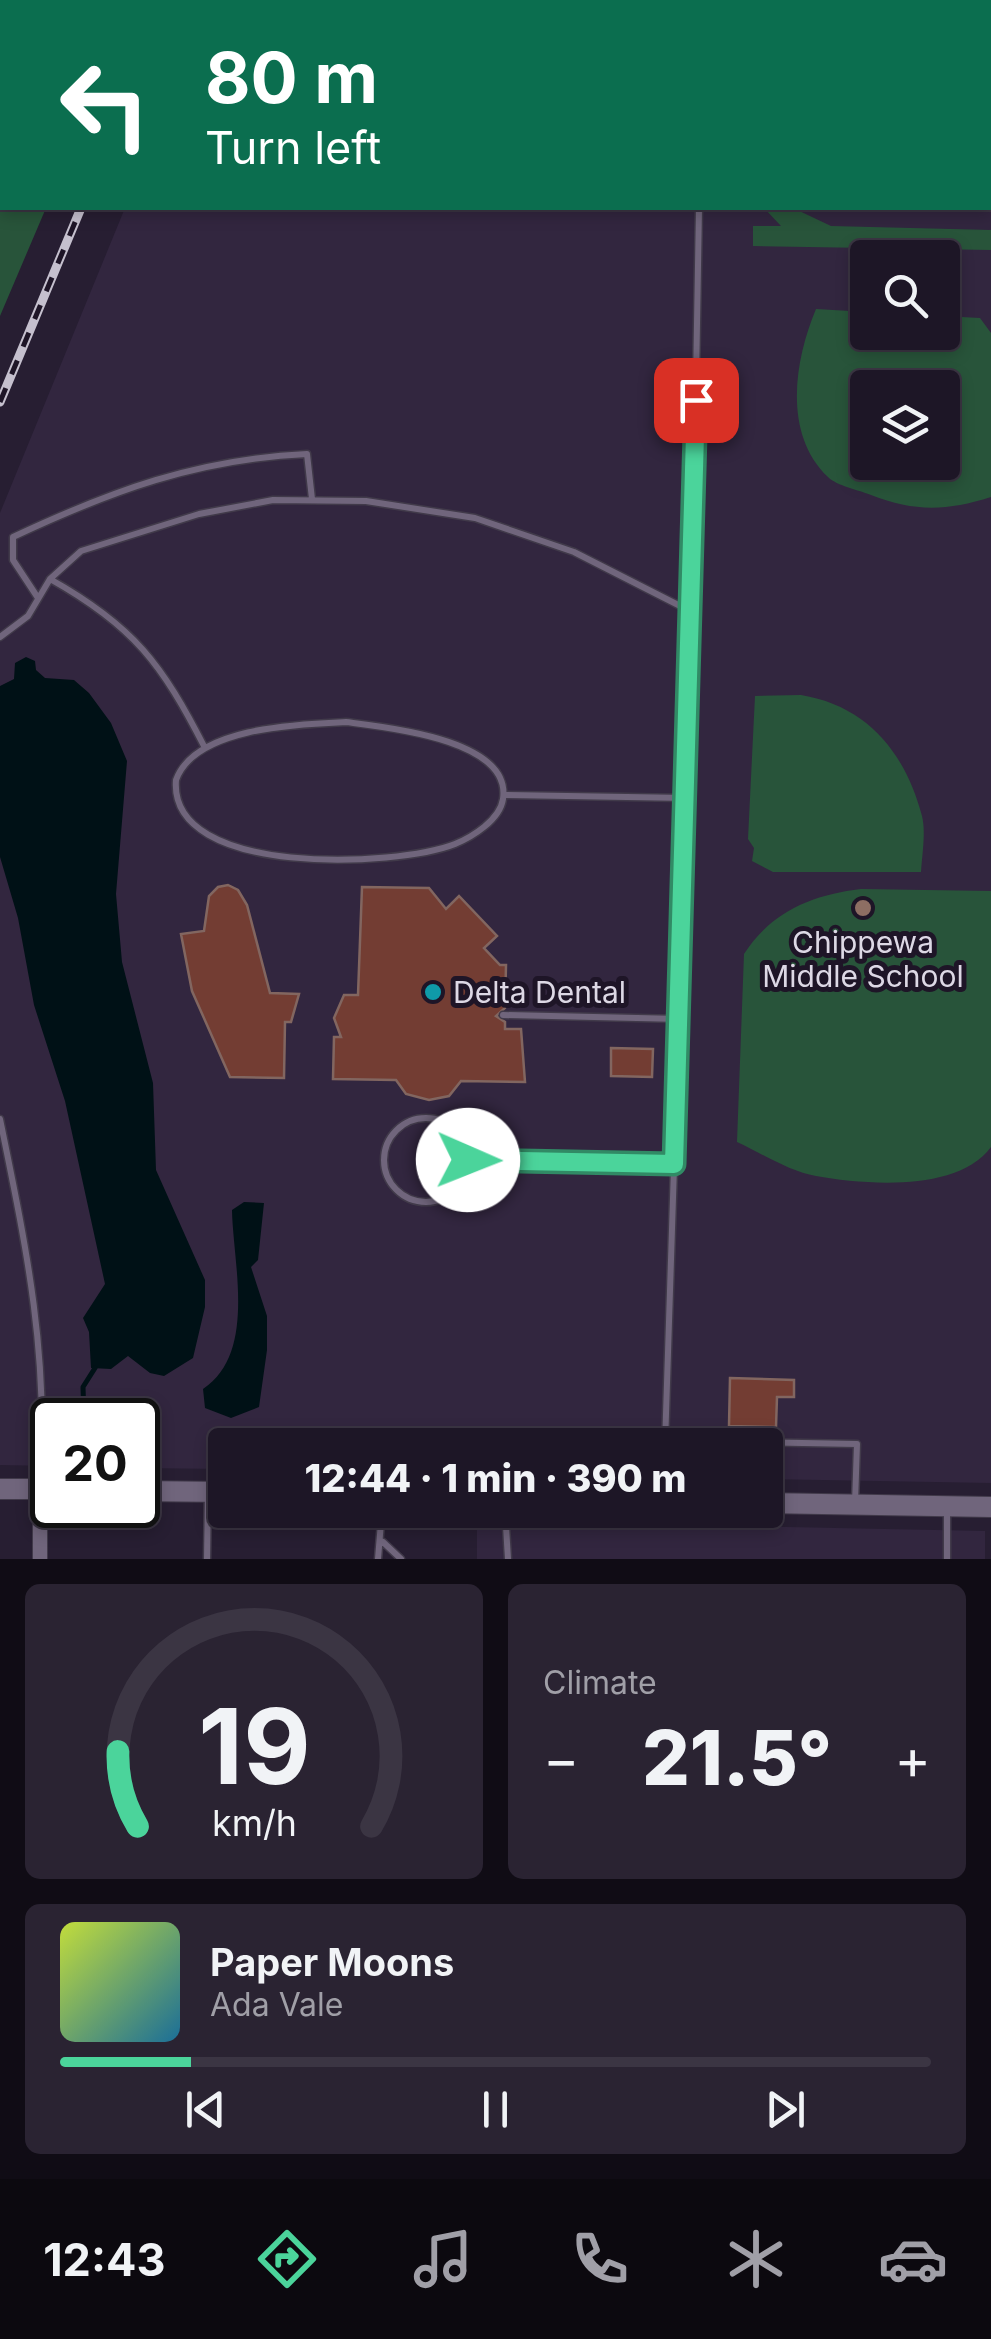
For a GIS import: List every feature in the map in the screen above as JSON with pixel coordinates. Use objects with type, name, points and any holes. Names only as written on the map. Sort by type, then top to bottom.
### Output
[{"type":"main road","points":[[0,1489],[30,1489]]},
{"type":"main road","points":[[160,1491],[208,1492]]},
{"type":"main road","points":[[783,1502],[991,1507]]},
{"type":"street","points":[[40,1559],[43,1528]]},
{"type":"lane","points":[[665,1428],[692,612],[699,210]]},
{"type":"lane","points":[[38,598],[12,560],[13,537],[145,480],[256,457],[307,454],[312,499]]},
{"type":"lane","points":[[0,638],[28,616],[50,579],[81,551],[184,518],[274,500],[404,504],[475,518],[574,552],[692,612]]},
{"type":"lane","points":[[50,579],[138,640],[162,670],[205,748]]},
{"type":"lane","points":[[346,722],[406,730],[453,744],[483,760],[500,780],[504,795],[488,824],[457,843],[422,854],[349,862],[265,854],[202,830],[182,812],[176,780],[186,763],[205,748],[257,731],[298,724],[346,722]]},
{"type":"lane","points":[[504,795],[686,798]]},
{"type":"lane","points":[[503,1015],[680,1019]]},
{"type":"lane","points":[[426,1118],[454,1129],[466,1146],[468,1160],[465,1175],[454,1192],[426,1202],[398,1191],[387,1174],[384,1154],[399,1128],[426,1118]]},
{"type":"lane","points":[[0,1120],[32,1278],[44,1398]]},
{"type":"lane","points":[[468,1160],[674,1164]]},
{"type":"lane","points":[[783,1443],[857,1444],[855,1504]]},
{"type":"lane","points":[[946,1506],[947,1559]]},
{"type":"lane","points":[[207,1559],[211,1528]]},
{"type":"lane","points":[[378,1559],[382,1528]]},
{"type":"lane","points":[[507,1528],[508,1559]]},
{"type":"lane","points":[[382,1541],[402,1559]]},
{"type":"shaded area","points":[[124,210],[991,210],[991,1483],[783,1479],[783,1428],[208,1428],[208,1469],[160,1468],[160,1398],[30,1398],[30,1466],[0,1465],[0,513]]},
{"type":"shaded area","points":[[26,657],[35,661],[36,670],[45,678],[74,680],[89,693],[111,723],[127,761],[116,894],[122,962],[153,1083],[156,1170],[205,1280],[205,1307],[193,1358],[164,1376],[150,1373],[128,1356],[111,1369],[91,1368],[89,1332],[83,1318],[105,1284],[65,1101],[34,1005],[18,918],[0,857],[0,686],[14,679],[15,663]]},
{"type":"shaded area","points":[[244,1202],[264,1203],[258,1260],[251,1267],[267,1316],[267,1350],[259,1407],[231,1418],[205,1408],[203,1389],[220,1373],[236,1331],[238,1281],[232,1210]]},
{"type":"shaded area","points":[[477,1528],[985,1531],[985,1559],[477,1559]]},
{"type":"green space","points":[[0,210],[45,210],[0,316]]},
{"type":"green space","points":[[766,210],[797,210],[831,226],[991,230],[991,250],[960,249],[960,240],[850,240],[850,248],[753,246],[753,226],[781,226]]},
{"type":"green space","points":[[816,309],[850,311],[850,350],[960,350],[960,317],[980,318],[991,333],[991,497],[945,507],[916,507],[887,501],[828,477],[813,459],[798,418],[798,373]]},
{"type":"green space","points":[[801,695],[824,701],[864,721],[894,752],[922,816],[921,872],[773,872],[752,861],[754,848],[748,839],[755,696]]},
{"type":"green space","points":[[861,889],[991,891],[991,1147],[976,1162],[957,1172],[910,1182],[837,1179],[796,1171],[737,1142],[744,954],[780,916],[810,901]]},
{"type":"building","points":[[228,885],[238,890],[247,905],[270,993],[299,994],[291,1022],[285,1022],[284,1078],[230,1077],[192,991],[181,934],[204,931],[209,896],[218,887]]},
{"type":"building","name":"Delta Dental","points":[[362,887],[429,888],[446,909],[459,896],[497,936],[484,948],[500,965],[506,965],[505,1008],[496,1016],[505,1022],[505,1029],[521,1029],[525,1082],[461,1081],[449,1096],[429,1100],[406,1094],[396,1080],[333,1079],[334,1037],[341,1037],[334,1018],[344,995],[358,995]]},
{"type":"building","points":[[611,1048],[653,1049],[652,1077],[611,1076]]},
{"type":"building","points":[[730,1378],[794,1380],[794,1397],[777,1397],[776,1427],[729,1426]]},
{"type":"waterway","points":[[83,1398],[83,1387],[95,1368]]},
{"type":"railway","points":[[0,402],[80,210]]},
{"type":"place","name":"Chippewa Middle School","points":[[863,908]]},
{"type":"place","name":"Delta Dental","points":[[433,992]]},
{"type":"route","points":[[468,1160],[674,1164],[696,400]]}]
